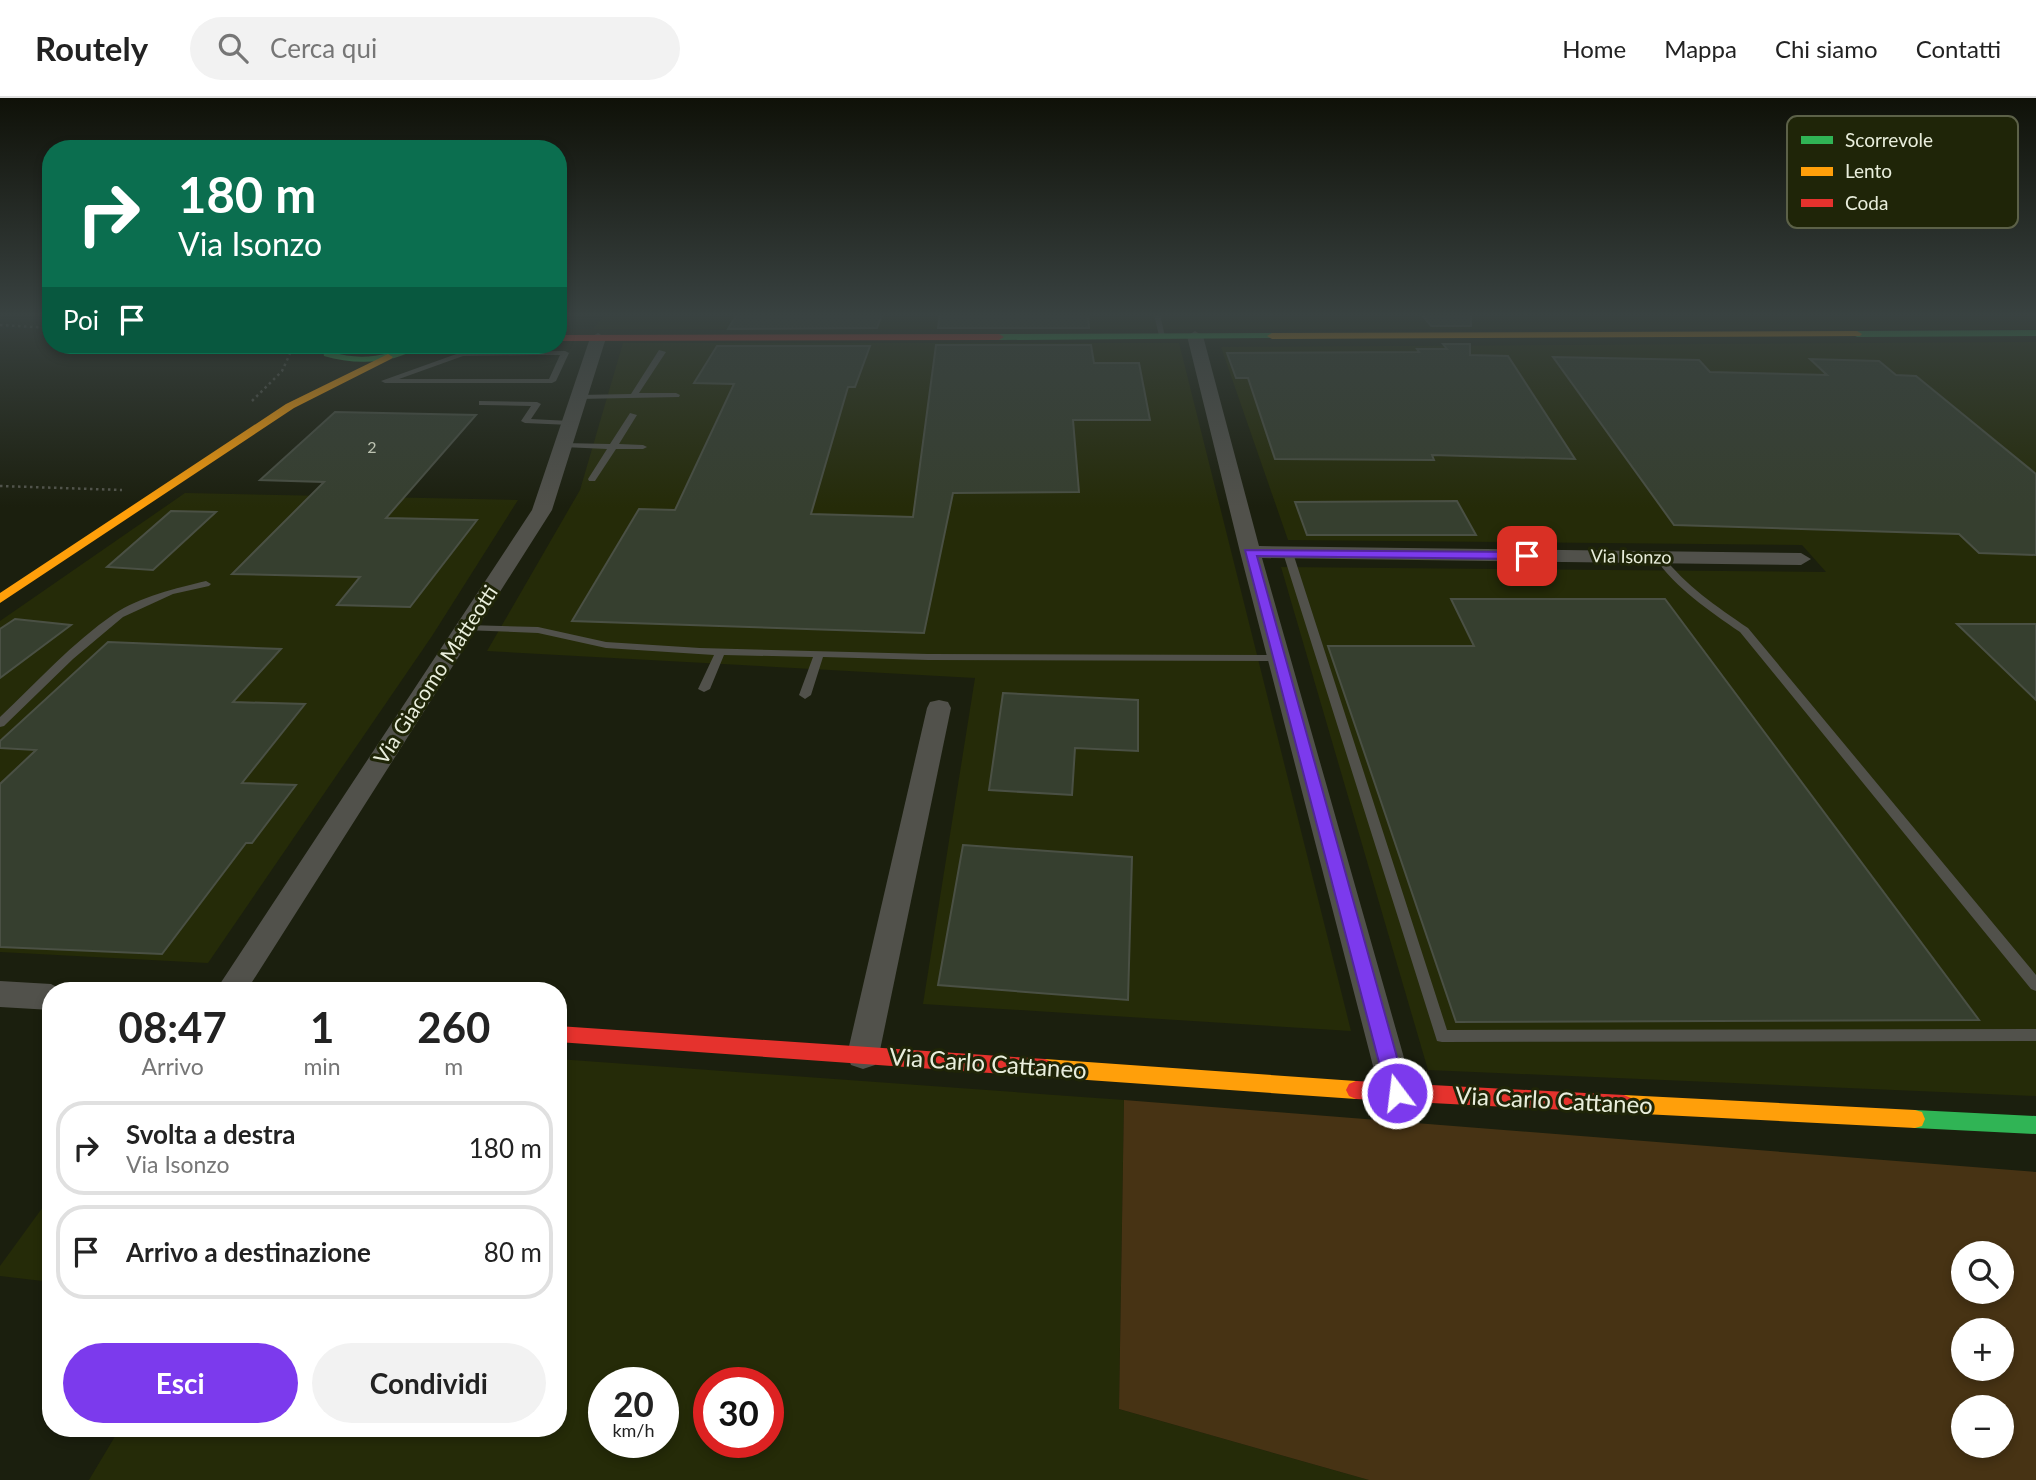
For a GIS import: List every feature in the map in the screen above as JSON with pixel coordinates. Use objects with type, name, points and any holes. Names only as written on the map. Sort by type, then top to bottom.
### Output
[{"type":"street","points":[[290,406],[310,378]]},
{"type":"street","points":[[0,600],[290,406],[345,378]]},
{"type":"street","name":"Via Giacomo Matteotti","points":[[236,982],[542,510],[584,378]]},
{"type":"street","points":[[1206,378],[1250,552],[1397,1093]]},
{"type":"street","name":"Via Isonzo","points":[[1250,552],[1801,559]]},
{"type":"street","name":"Via Carlo Cattaneo","points":[[863,1055],[939,708]]},
{"type":"street","points":[[0,994],[42,997]]},
{"type":"street","name":"Via Carlo Cattaneo","points":[[567,1035],[1397,1093],[2036,1125]]},
{"type":"lane","points":[[392,378],[385,381],[552,381],[553,378]]},
{"type":"lane","points":[[633,396],[645,378]]},
{"type":"lane","points":[[578,397],[676,395]]},
{"type":"lane","points":[[482,403],[537,404],[525,421],[613,446],[643,447]]},
{"type":"lane","points":[[592,479],[633,415]]},
{"type":"lane","points":[[1288,553],[1442,1036],[2036,1035]]},
{"type":"lane","points":[[1660,557],[1671,574],[1697,598],[1744,629],[2036,985]]},
{"type":"lane","points":[[0,723],[69,657],[119,615],[170,592],[206,583]]},
{"type":"lane","points":[[468,628],[538,630],[606,645],[720,652],[1280,658]]},
{"type":"lane","points":[[704,689],[720,652]]},
{"type":"lane","points":[[804,695],[819,655]]},
{"type":"path","points":[[263,424],[242,418],[238,413],[274,378]]},
{"type":"path","points":[[0,486],[126,490],[155,494]]},
{"type":"shaded area","points":[[613,378],[1188,378],[1351,1031],[923,1004],[975,678],[487,651],[580,490]]},
{"type":"shaded area","points":[[1232,378],[2036,378],[2036,1096],[1428,1070],[1281,567],[1826,572],[1802,545],[1288,540]]},
{"type":"shaded area","points":[[185,493],[518,500],[432,636],[208,963],[0,952],[0,621]]},
{"type":"shaded area","points":[[567,1060],[1124,1100],[1119,1409],[1369,1480],[89,1480],[115,1437],[567,1437]]},
{"type":"shaded area","points":[[1124,1100],[2036,1172],[2036,1480],[1369,1480],[1119,1409]]},
{"type":"shaded area","points":[[42,1208],[42,1281],[0,1276],[0,1266]]},
{"type":"building","points":[[697,378],[858,378],[855,387],[848,387],[811,514],[913,517],[932,378],[1142,378],[1150,420],[1073,420],[1079,492],[953,493],[924,633],[572,621],[639,509],[675,510],[734,384],[694,383]]},
{"type":"building","points":[[1248,378],[1523,378],[1575,459],[1432,455],[1434,460],[1275,459]]},
{"type":"building","points":[[1568,378],[1919,378],[2036,474],[2036,555],[1979,553],[1959,534],[1674,525]]},
{"type":"building","points":[[335,412],[476,415],[386,518],[477,520],[410,607],[337,605],[360,577],[232,574],[324,482],[260,480]]},
{"type":"building","points":[[1457,501],[1476,535],[1307,535],[1295,502]]},
{"type":"building","points":[[171,511],[216,512],[153,570],[107,567]]},
{"type":"building","points":[[1451,599],[1665,599],[1979,1020],[1456,1022],[1328,646],[1474,646]]},
{"type":"building","points":[[15,619],[71,625],[0,678],[0,629]]},
{"type":"building","points":[[1957,624],[2036,624],[2036,700]]},
{"type":"building","points":[[108,642],[281,649],[233,702],[305,704],[242,783],[296,785],[252,843],[246,843],[162,954],[0,947],[0,784],[36,750],[0,748],[0,741]]},
{"type":"building","points":[[1003,693],[1138,700],[1138,751],[1075,748],[1072,795],[989,790]]},
{"type":"building","points":[[963,845],[1132,857],[1128,1000],[938,985]]},
{"type":"traffic: fast","points":[[1915,1119],[2036,1125]]},
{"type":"traffic: slow","points":[[0,599],[290,406],[345,378]]},
{"type":"traffic: slow","points":[[1045,1068],[1356,1090]]},
{"type":"traffic: slow","points":[[1624,1104],[1915,1119]]},
{"type":"traffic: jam","points":[[567,1035],[1045,1068]]},
{"type":"traffic: jam","points":[[1356,1090],[1624,1104]]},
{"type":"route","points":[[1397,1093],[1250,552],[1527,556]]}]
